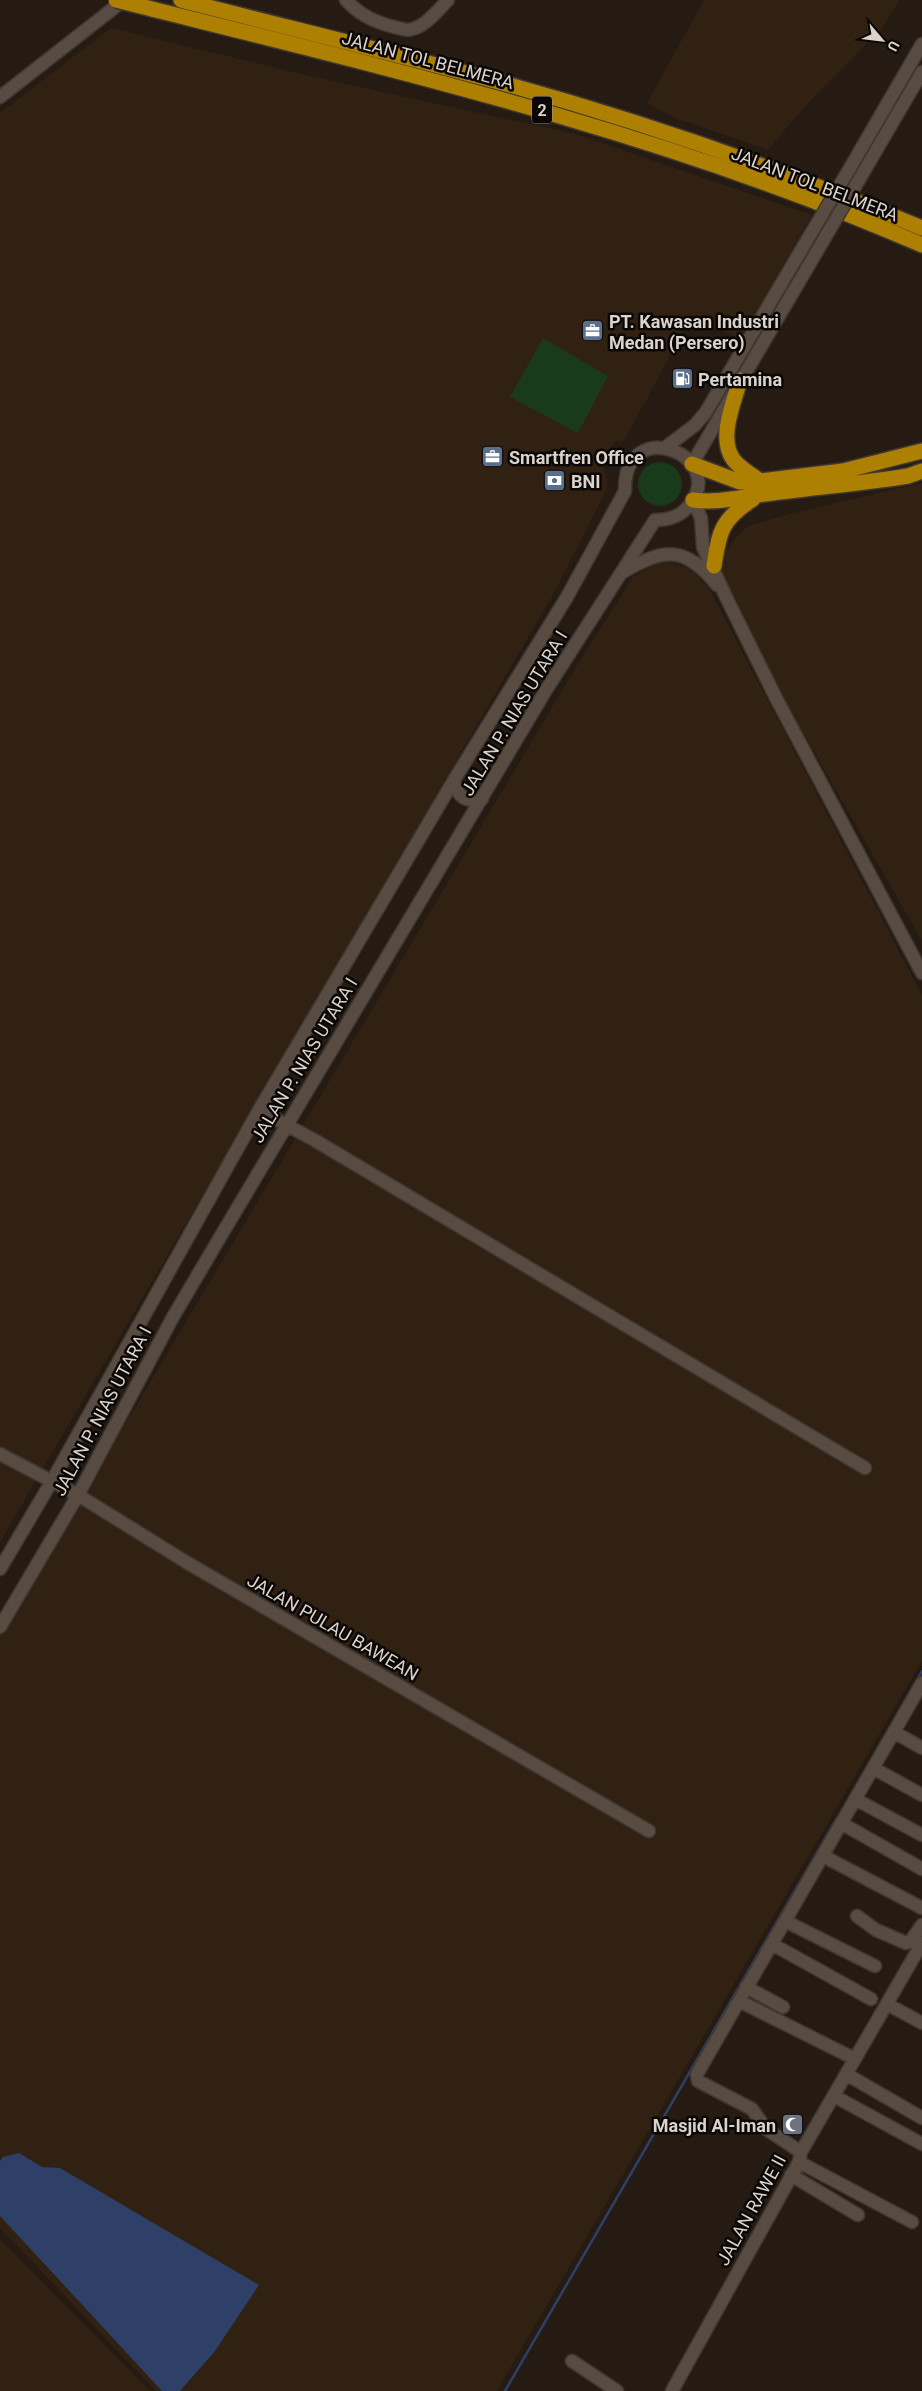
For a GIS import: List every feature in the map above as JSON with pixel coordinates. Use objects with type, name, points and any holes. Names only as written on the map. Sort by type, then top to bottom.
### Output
[{"type":"highway","name":"JALAN TOL BELMERA","points":[[116,0],[504,99],[576,120],[736,174],[922,245]]},
{"type":"highway","name":"JALAN TOL BELMERA","points":[[181,0],[497,82],[579,106],[703,146],[922,228]]},
{"type":"highway","points":[[740,380],[728,428],[727,445],[733,460],[759,488]]},
{"type":"highway","points":[[693,500],[713,502],[759,488],[922,451]]},
{"type":"highway","points":[[692,464],[759,488],[852,485],[922,472]]},
{"type":"highway","points":[[714,566],[718,541],[724,525],[733,511],[759,488]]},
{"type":"street","points":[[0,98],[124,0]]},
{"type":"street","points":[[347,0],[357,12],[367,18],[408,30],[426,21],[448,0]]},
{"type":"street","points":[[922,44],[706,412],[694,425],[666,447],[685,456],[692,464],[697,482],[693,500],[701,518],[704,547],[714,566],[726,597],[776,698],[922,973]]},
{"type":"street","points":[[692,464],[922,72]]},
{"type":"street","name":"JALAN P. NIAS UTARA I","points":[[0,1569],[52,1481],[259,1110],[454,780],[567,597],[625,491],[624,479],[628,468],[634,458],[649,449],[666,447]]},
{"type":"street","name":"JALAN P. NIAS UTARA I","points":[[0,1627],[78,1496],[174,1317],[286,1125],[546,690],[655,520],[666,520],[677,516],[693,500]]},
{"type":"street","points":[[621,574],[648,558],[664,554],[680,556],[695,562],[706,572],[726,597]]},
{"type":"street","points":[[454,780],[456,790],[463,798],[472,801],[482,799]]},
{"type":"street","points":[[259,1110],[316,1141],[865,1468]]},
{"type":"street","name":"JALAN PULAU BAWEAN","points":[[0,1454],[78,1496],[186,1562],[648,1830]]},
{"type":"street","points":[[912,2222],[800,2157],[766,2129],[752,2109],[698,2081],[697,2078],[746,1987],[922,1683]]},
{"type":"street","points":[[894,1732],[922,1748]]},
{"type":"street","points":[[873,1768],[922,1795]]},
{"type":"street","points":[[855,1800],[922,1835]]},
{"type":"street","points":[[841,1823],[922,1869]]},
{"type":"street","points":[[823,1856],[922,1908]]},
{"type":"street","points":[[857,1916],[876,1930],[906,1943],[910,1942],[922,1925]]},
{"type":"street","points":[[785,1921],[875,1966]]},
{"type":"street","name":"JALAN RAWE II","points":[[672,2391],[886,2004],[917,1965],[922,1943]]},
{"type":"street","points":[[772,1944],[871,1999]]},
{"type":"street","points":[[746,1987],[783,2007]]},
{"type":"street","points":[[739,2001],[855,2059]]},
{"type":"street","points":[[886,2004],[922,2023]]},
{"type":"street","points":[[846,2074],[922,2118]]},
{"type":"street","points":[[834,2096],[922,2144]]},
{"type":"street","points":[[790,2175],[858,2215]]},
{"type":"street","points":[[572,2361],[618,2391]]},
{"type":"shaded area","points":[[704,0],[899,0],[884,26],[807,104],[768,150],[673,117],[647,103]]},
{"type":"shaded area","points":[[111,28],[314,77],[575,134],[812,215],[741,340],[692,315],[624,441],[614,442],[603,464],[608,487],[553,595],[0,1542],[0,113]]},
{"type":"shaded area","points":[[922,483],[922,941],[716,580],[720,559],[734,540],[748,526],[789,514]]},
{"type":"shaded area","points":[[668,562],[692,569],[710,590],[922,995],[922,1661],[497,2391],[156,2391],[0,2228],[0,1634],[579,662],[633,577],[655,563]]},
{"type":"shaded area","points":[[0,2239],[150,2391],[0,2391]]},
{"type":"green space","points":[[543,338],[608,376],[578,433],[510,397]]},
{"type":"green space","points":[[656,462],[664,462],[676,468],[682,484],[676,500],[664,506],[656,506],[644,500],[638,488],[638,480],[644,468]]},
{"type":"water","points":[[19,2153],[42,2167],[60,2168],[259,2285],[215,2351],[180,2391],[162,2391],[0,2216],[0,2161],[3,2157]]},
{"type":"waterway","points":[[917,1680],[922,1671]]},
{"type":"waterway","points":[[505,2391],[834,1823]]},
{"type":"place","name":"PT. Kawasan Industri Medan (Persero)","points":[[593,331]]},
{"type":"place","name":"Pertamina","points":[[682,379]]},
{"type":"place","name":"Smartfren Office","points":[[493,457]]},
{"type":"place","name":"BNI","points":[[555,481]]},
{"type":"place","name":"Masjid Al-Iman","points":[[792,2125]]}]
